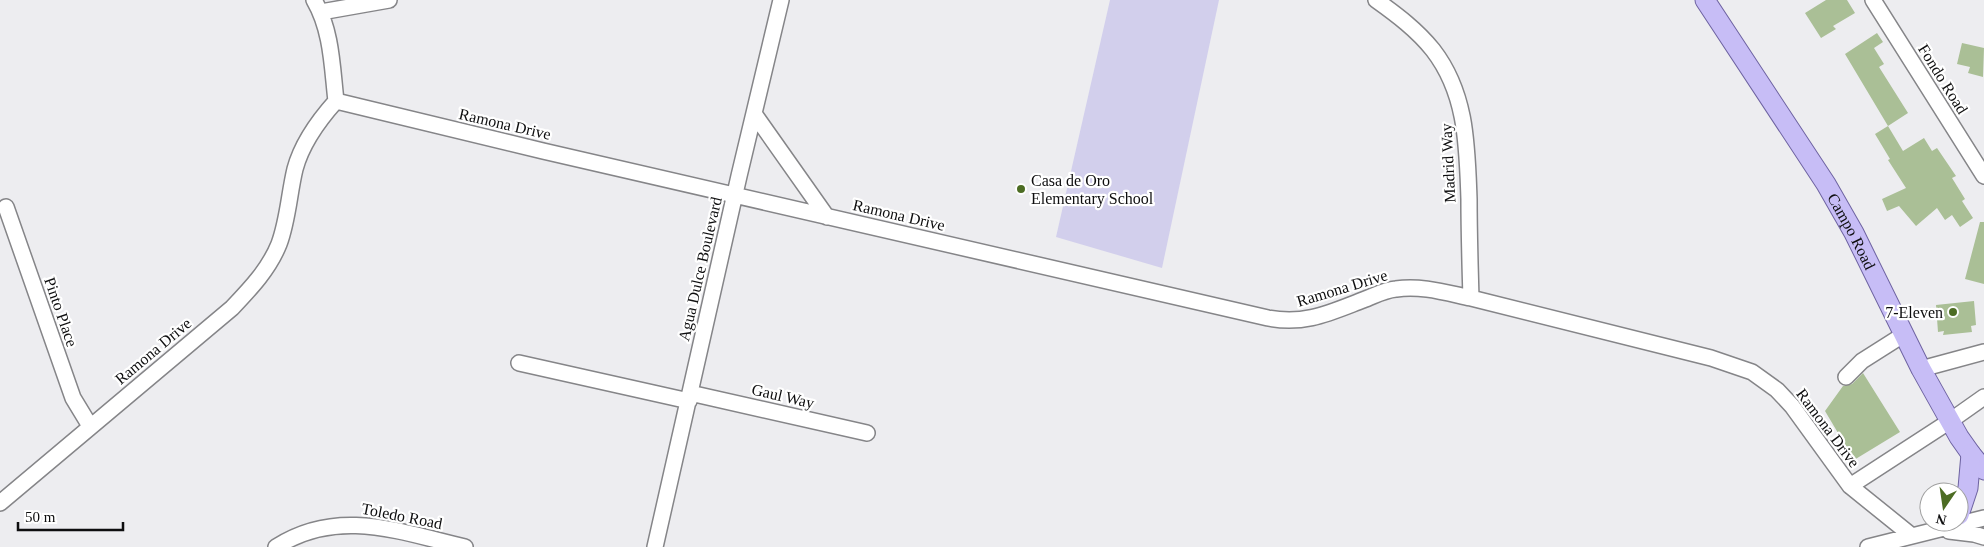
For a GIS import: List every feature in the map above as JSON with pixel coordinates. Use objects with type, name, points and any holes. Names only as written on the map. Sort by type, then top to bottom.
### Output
[{"type":"main road","name":"Campo Road","points":[[1705,0],[1826,184],[1854,232],[1921,369],[1955,429],[1977,451],[1984,470]]},
{"type":"main road","points":[[1969,484],[1977,451]]},
{"type":"street","points":[[336,101],[328,34],[318,6],[389,0]]},
{"type":"street","name":"Agua Dulce Boulevard","points":[[655,547],[735,195],[782,0]]},
{"type":"street","name":"Madrid Way","points":[[1376,0],[1412,27],[1424,39],[1443,65],[1458,94],[1467,142],[1471,298]]},
{"type":"street","name":"Fondo Road","points":[[1873,0],[1984,176]]},
{"type":"street","name":"Ramona Drive","points":[[0,503],[232,308],[251,288],[267,268],[280,243],[301,153],[320,119],[336,101],[1282,321],[1317,318],[1395,289],[1436,290],[1711,358],[1752,372],[1769,384],[1792,406],[1850,486],[1919,539]]},
{"type":"street","points":[[755,115],[827,216]]},
{"type":"street","name":"Pinto Place","points":[[6,207],[73,398],[90,426]]},
{"type":"street","points":[[1846,377],[1862,361],[1903,335]]},
{"type":"street","points":[[1921,369],[1984,352]]},
{"type":"street","name":"Gaul Way","points":[[519,363],[867,433]]},
{"type":"street","points":[[1850,486],[1955,429],[1984,397]]},
{"type":"street","points":[[1969,520],[1984,518]]},
{"type":"street","name":"Toledo Road","points":[[276,547],[312,530],[327,526],[357,524],[465,547]]},
{"type":"street","points":[[1868,547],[1919,539],[1933,532]]},
{"type":"street","points":[[1969,532],[1984,537]]},
{"type":"shaded area","points":[[1110,0],[1219,0],[1162,268],[1056,237]]},
{"type":"building","points":[[1826,0],[1847,0],[1855,13],[1833,26],[1836,29],[1821,38],[1805,13]]},
{"type":"building","points":[[1877,33],[1883,42],[1874,48],[1884,64],[1879,67],[1908,113],[1888,126],[1845,54]]},
{"type":"building","points":[[1962,43],[1984,48],[1983,77],[1968,73],[1970,67],[1957,64]]},
{"type":"building","points":[[1888,126],[1903,151],[1924,138],[1932,151],[1937,148],[1956,176],[1952,178],[1965,199],[1962,201],[1973,218],[1960,227],[1952,215],[1945,220],[1937,208],[1916,226],[1899,206],[1887,211],[1882,199],[1906,188],[1888,160],[1890,159],[1875,134]]},
{"type":"building","points":[[1980,222],[1984,222],[1984,284],[1965,279]]},
{"type":"building","points":[[1974,301],[1976,325],[1971,326],[1972,332],[1943,335],[1944,331],[1938,332],[1936,305]]},
{"type":"building","points":[[1863,373],[1900,432],[1854,460],[1825,411],[1843,386],[1852,384]]},
{"type":"place","name":"Casa de Oro Elementary School","points":[[1021,189]]},
{"type":"place","name":"7-Eleven","points":[[1953,312]]}]
